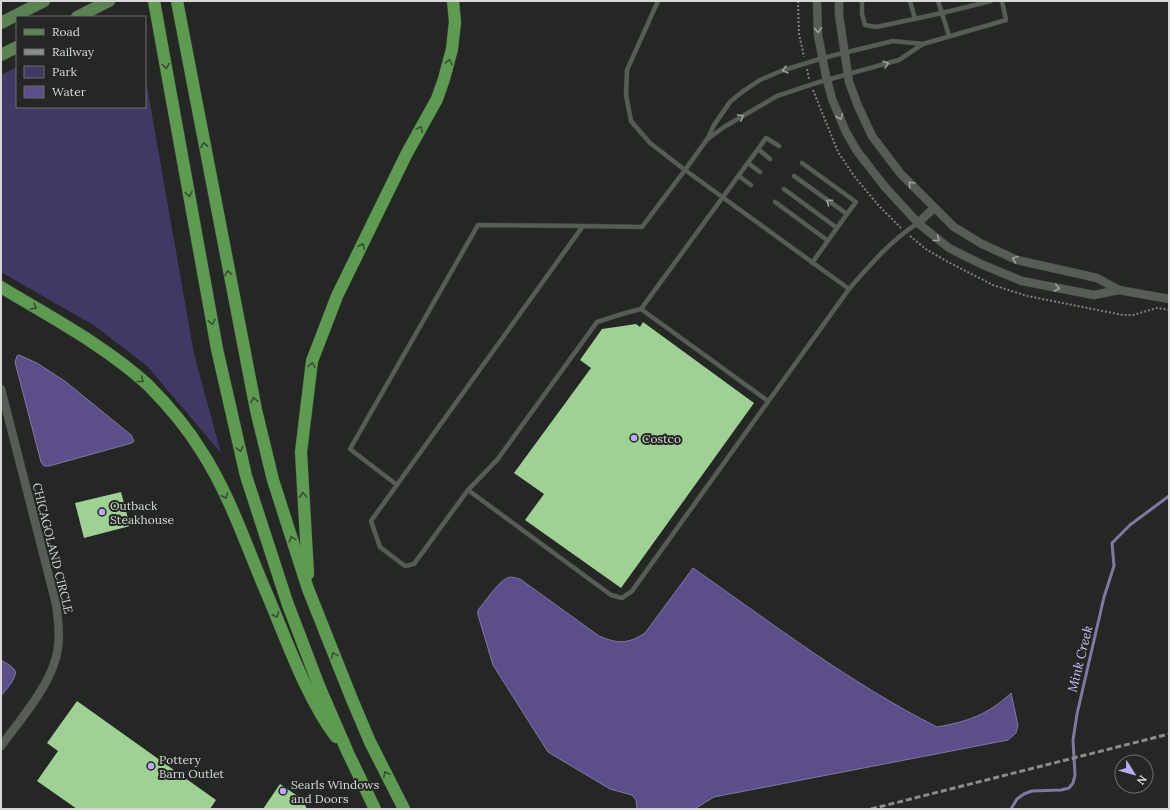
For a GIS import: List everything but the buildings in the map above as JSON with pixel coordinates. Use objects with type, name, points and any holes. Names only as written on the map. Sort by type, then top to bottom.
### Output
[{"type":"highway","points":[[154,1],[217,349],[246,476],[287,602],[319,686],[348,753],[375,809]]},
{"type":"highway","points":[[177,1],[256,410],[273,480],[308,589],[362,723],[404,809]]},
{"type":"highway","points":[[308,589],[301,452],[312,361],[337,296],[407,153],[439,92],[452,49],[454,22],[453,1]]},
{"type":"highway","points":[[1,287],[78,333],[115,359],[147,385],[180,422],[202,452],[222,489],[301,673],[325,722],[348,753]]},
{"type":"main road","points":[[1,23],[44,1]]},
{"type":"main road","points":[[79,16],[109,1]]},
{"type":"main road","points":[[1,55],[16,48]]},
{"type":"street","points":[[817,1],[818,35],[827,80],[832,99],[846,132],[857,151],[885,187],[918,223],[949,248],[981,264],[1022,281],[1094,295],[1119,290]]},
{"type":"street","points":[[839,1],[839,15],[848,74],[858,106],[872,136],[900,173],[954,227],[982,244],[1017,260],[1097,278],[1119,290],[1168,299]]},
{"type":"street","points":[[918,223],[934,208]]},
{"type":"street","name":"CHICAGOLAND CIRCLE","points":[[1,389],[56,604],[59,632],[55,664],[49,676],[41,690],[1,746]]},
{"type":"lane","points":[[658,1],[627,70],[626,95],[631,121],[650,143],[685,170],[849,289]]},
{"type":"lane","points":[[862,1],[862,14],[865,25],[876,27],[991,1]]},
{"type":"lane","points":[[910,1],[915,19]]},
{"type":"lane","points":[[938,1],[949,36]]},
{"type":"lane","points":[[708,138],[777,96],[899,60],[923,44],[1006,20],[1002,1]]},
{"type":"lane","points":[[397,484],[350,449],[478,225],[642,227],[708,138],[714,125],[730,102],[760,80],[781,71],[823,58],[893,41],[923,44]]},
{"type":"lane","points":[[583,226],[371,522],[380,547],[405,566],[414,564],[468,490],[497,460],[597,322],[641,309],[766,138],[779,146]]},
{"type":"lane","points":[[758,150],[770,159]]},
{"type":"lane","points":[[748,163],[760,172]]},
{"type":"lane","points":[[802,163],[856,202],[827,240],[812,263]]},
{"type":"lane","points":[[739,176],[751,185]]},
{"type":"lane","points":[[794,176],[846,214]]},
{"type":"lane","points":[[784,189],[837,228]]},
{"type":"lane","points":[[774,202],[827,240]]},
{"type":"lane","points":[[468,490],[610,595],[622,598],[632,591],[849,289],[885,249],[904,232],[918,223]]},
{"type":"lane","points":[[641,309],[768,401]]},
{"type":"path","points":[[798,1],[799,34],[803,53]]},
{"type":"path","points":[[807,71],[809,78]]},
{"type":"path","points":[[814,96],[838,152],[854,176],[892,219]]},
{"type":"path","points":[[1106,311],[1123,315],[1133,315],[1157,308],[1169,310]]},
{"type":"green space","points":[[16,68],[16,108],[146,108],[146,81],[194,354],[221,453],[147,366],[95,326],[1,272],[1,75]]},
{"type":"water","points":[[19,355],[37,363],[66,382],[131,435],[134,441],[132,443],[49,466],[44,466],[41,462],[15,362],[17,356]]},
{"type":"water","points":[[693,568],[812,652],[873,691],[937,727],[968,720],[986,712],[1011,693],[1018,725],[1016,733],[1008,740],[714,797],[696,808],[637,809],[636,800],[632,795],[610,789],[548,752],[493,665],[478,615],[478,610],[503,580],[512,577],[520,579],[599,636],[623,642],[639,637],[645,633]]},
{"type":"water","points":[[1,660],[14,669],[15,675],[14,679],[1,696]]},
{"type":"waterway","name":"Mink Creek","points":[[1011,809],[1017,799],[1024,794],[1032,791],[1061,790],[1069,788],[1073,783],[1075,775],[1073,740],[1077,714],[1104,597],[1114,566],[1112,543],[1130,525],[1169,496]]},
{"type":"railway","points":[[871,809],[1169,734]]},
{"type":"place","name":"Costco","points":[[634,438]]},
{"type":"place","name":"Outback Steakhouse","points":[[102,512]]},
{"type":"place","name":"Pottery Barn Outlet","points":[[151,766]]},
{"type":"place","name":"Searls Windows and Doors","points":[[283,791]]}]
